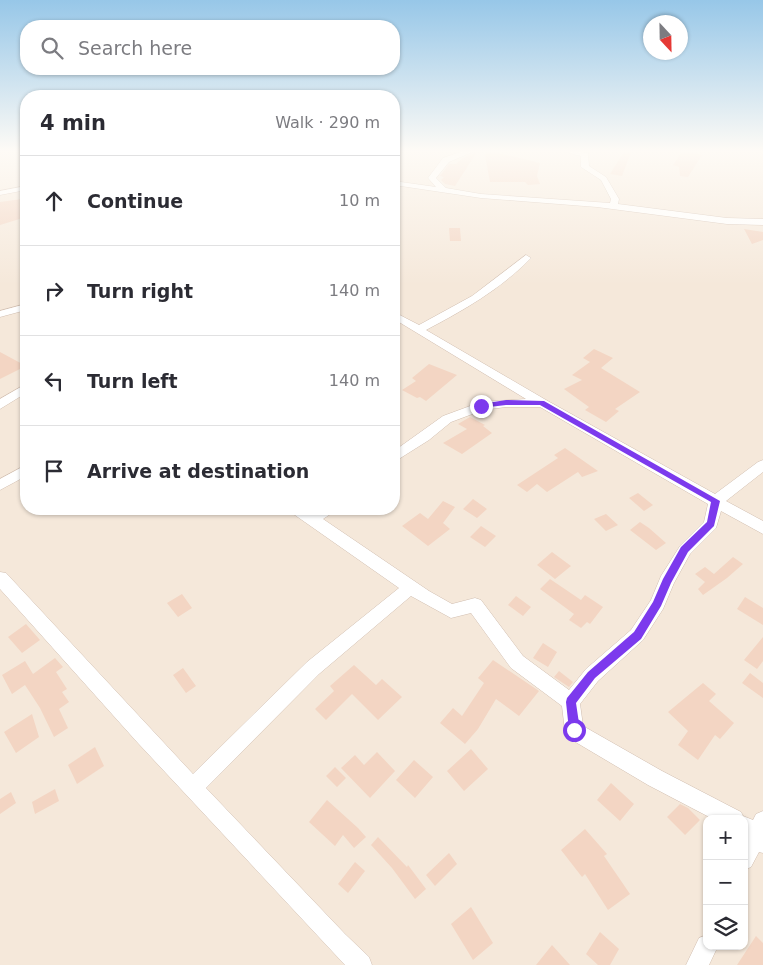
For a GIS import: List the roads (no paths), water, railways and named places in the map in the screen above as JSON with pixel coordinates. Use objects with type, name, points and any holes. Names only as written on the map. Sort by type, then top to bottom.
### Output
[{"type":"street","points":[[474,195],[614,206],[727,221],[763,222]]},
{"type":"street","points":[[611,195],[615,199],[614,206]]},
{"type":"street","points":[[727,221],[763,215]]},
{"type":"street","points":[[419,329],[472,302],[509,275],[526,258]]},
{"type":"street","points":[[0,314],[20,309]]},
{"type":"street","points":[[400,321],[419,329],[542,403],[763,528]]},
{"type":"street","points":[[0,405],[20,392]]},
{"type":"street","points":[[400,453],[447,419],[481,406],[506,403],[542,403]]},
{"type":"street","points":[[726,815],[655,778],[574,730],[571,702],[592,675],[637,636],[657,604],[667,581],[685,550],[711,524],[716,501],[763,465]]},
{"type":"street","points":[[0,485],[20,473]]},
{"type":"street","points":[[306,515],[410,587],[451,611],[475,605],[517,662],[571,702]]},
{"type":"street","points":[[312,519],[318,515]]},
{"type":"street","points":[[0,578],[144,736],[194,787],[337,942],[361,965]]},
{"type":"street","points":[[194,787],[253,725],[314,667],[392,605],[410,587]]},
{"type":"street","points":[[748,850],[756,831]]},
{"type":"street","points":[[697,965],[705,950]]}]
